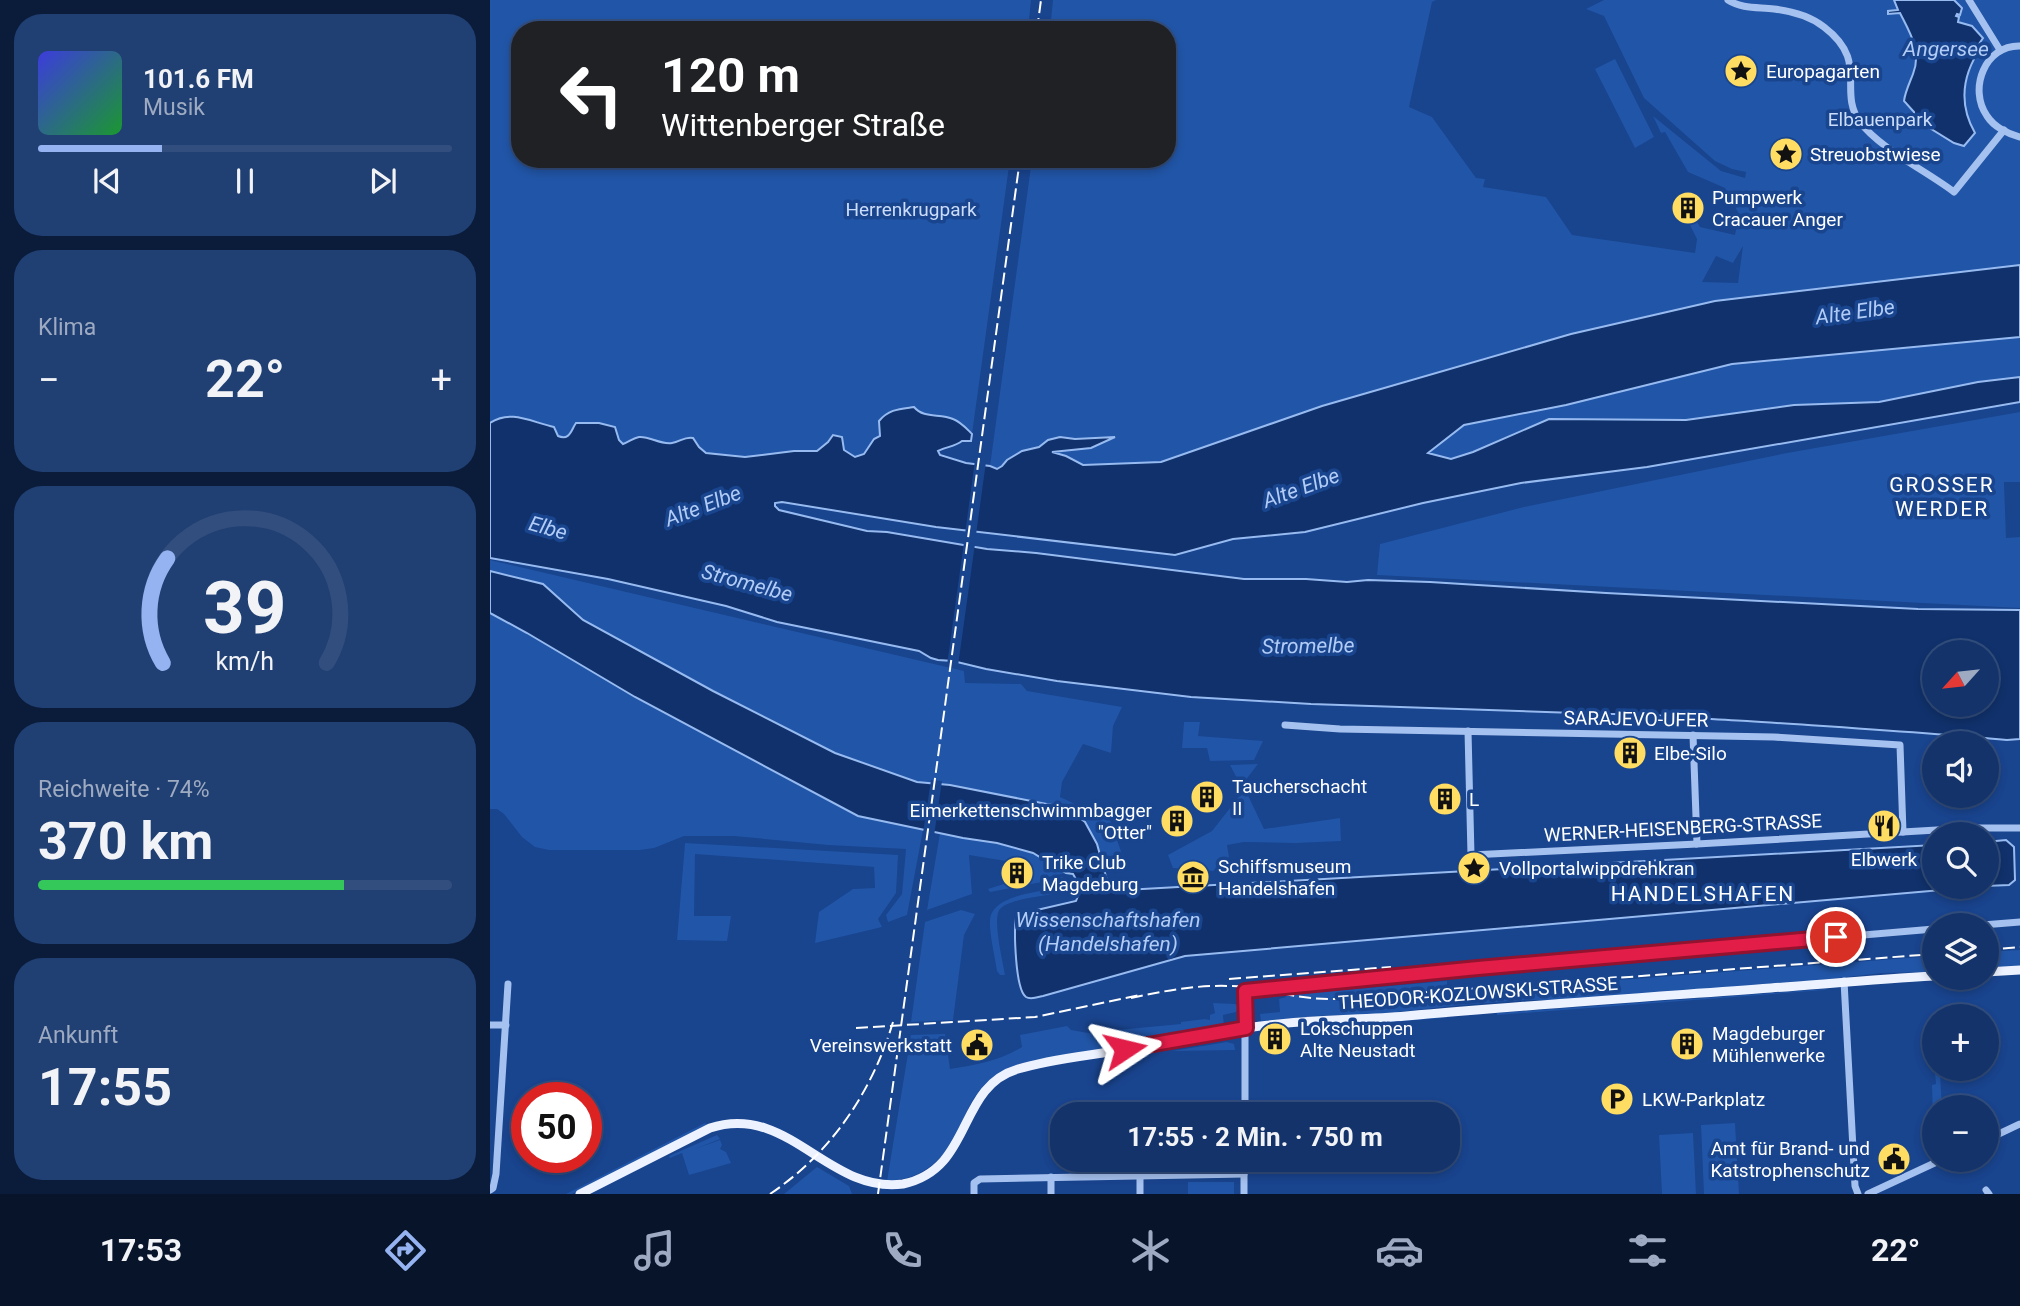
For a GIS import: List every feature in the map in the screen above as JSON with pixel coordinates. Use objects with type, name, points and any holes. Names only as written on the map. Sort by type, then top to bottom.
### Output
[{"type":"main road","points":[[1999,971],[2017,970]]},
{"type":"main road","name":"THEODOR-KOZLOWSKI-STRASSE","points":[[580,1194],[710,1129],[730,1124],[768,1129],[788,1138],[849,1177],[873,1185],[906,1183],[919,1179],[938,1167],[955,1147],[982,1094],[1007,1073],[1060,1060],[1246,1028],[1922,977]]},
{"type":"street","points":[[1728,0],[1741,6],[1796,13],[1828,30],[1842,44],[1847,54],[1853,107],[1862,125],[1888,147],[1954,192],[2004,130]]},
{"type":"street","points":[[1969,0],[2000,50]]},
{"type":"street","points":[[2020,46],[2000,50],[1985,65],[1980,92],[1983,110],[1987,116],[2004,130],[2020,137]]},
{"type":"street","name":"SARAJEVO-UFER","points":[[1285,725],[1340,729],[1774,737],[1900,746],[1903,832]]},
{"type":"street","name":"WERNER-HEISENBERG-STRASSE","points":[[1468,731],[1471,855],[1971,828],[2020,828]]},
{"type":"street","points":[[1693,735],[1697,844]]},
{"type":"street","points":[[1999,924],[2020,922]]},
{"type":"street","points":[[1245,1102],[1245,991],[1922,930]]},
{"type":"street","points":[[1844,981],[1855,1186],[1858,1194]]},
{"type":"street","points":[[492,1189],[496,1174],[508,984]]},
{"type":"street","points":[[490,1025],[506,1025]]},
{"type":"street","points":[[1999,1134],[2020,1124]]},
{"type":"street","points":[[1868,1194],[1922,1169]]},
{"type":"street","points":[[974,1194],[974,1184],[981,1179],[1244,1174],[1244,1194]]},
{"type":"street","points":[[1140,1175],[1140,1194]]},
{"type":"street","points":[[1051,1177],[1051,1194]]},
{"type":"green space","name":"Herrenkrugpark","points":[[490,0],[1031,0],[1029,21],[511,21],[511,168],[1009,168],[972,434],[948,418],[916,411],[874,439],[864,454],[855,457],[828,442],[817,451],[745,457],[706,453],[695,442],[684,439],[667,443],[641,437],[623,444],[615,427],[599,423],[575,424],[569,434],[561,437],[554,427],[490,423]]},
{"type":"green space","name":"Elbauenpark","points":[[1053,0],[1436,0],[1432,2],[1409,107],[1432,117],[1476,178],[1485,179],[1483,187],[1546,197],[1572,235],[1695,253],[1697,239],[1689,223],[1696,220],[1700,227],[1735,235],[1739,214],[1725,188],[1688,172],[1665,132],[1661,133],[1653,116],[1721,171],[1745,178],[1746,172],[1715,161],[1644,98],[1604,16],[1586,9],[1604,0],[2020,0],[2020,265],[1715,301],[1571,334],[1322,406],[1161,462],[1083,465],[1066,456],[1049,452],[1091,448],[1113,437],[1060,437],[1048,440],[1039,447],[1022,451],[996,469],[990,466],[1031,168],[1176,168],[1176,21],[1051,21]],"holes":[[[1743,246],[1738,283],[1702,282],[1716,256],[1733,263]]]},
{"type":"green space","points":[[1615,59],[1654,137],[1635,148],[1595,69]]},
{"type":"green space","points":[[2020,337],[2020,377],[1978,382],[1879,402],[1794,405],[1686,420],[1549,419],[1451,459],[1428,453],[1464,425],[1566,405],[1732,364]]},
{"type":"green space","points":[[2020,412],[2020,482],[2004,482],[2006,538],[2020,537],[2020,608],[1377,575],[1380,544],[1524,507],[1787,453]]},
{"type":"green space","points":[[490,560],[964,671],[965,683],[1021,684],[1027,691],[1122,707],[1113,726],[1111,753],[1083,744],[1062,782],[1060,797],[1090,811],[1096,804],[1110,820],[1123,857],[1115,865],[1102,866],[1097,844],[951,785],[917,782],[835,753],[713,691],[583,620],[543,584],[490,571]]},
{"type":"green space","points":[[490,613],[635,697],[858,816],[923,830],[907,915],[888,922],[886,915],[902,894],[906,849],[734,836],[684,836],[654,848],[640,850],[549,850],[535,847],[522,837],[504,814],[497,809],[490,809]]},
{"type":"green space","points":[[1184,722],[1200,722],[1198,736],[1263,741],[1254,760],[1210,761],[1207,748],[1182,748]]},
{"type":"green space","points":[[1258,764],[1241,786],[1230,765]]},
{"type":"green space","points":[[1245,789],[1264,829],[1340,818],[1341,841],[1244,842],[1227,845],[1229,857],[1213,871],[1173,868],[1168,855],[1212,831]]},
{"type":"green space","points":[[940,833],[1022,850],[1052,863],[1066,873],[1048,877],[1063,878],[990,892],[988,889],[1026,877],[1025,869],[1030,865],[969,855],[972,894],[927,910]]},
{"type":"green space","points":[[685,843],[898,855],[896,893],[878,919],[882,927],[815,943],[819,912],[853,889],[875,888],[874,867],[695,854],[694,916],[731,916],[727,941],[677,940]]},
{"type":"green space","points":[[1068,887],[1070,890],[1066,894],[1018,900],[1000,909],[997,921],[1005,975],[1000,975],[990,931],[993,911],[1000,904],[1022,895]]},
{"type":"green space","points":[[961,910],[975,914],[964,935],[953,1020],[911,1022],[925,922]]},
{"type":"green space","points":[[2020,950],[2020,966],[1999,968],[1999,951]]},
{"type":"green space","points":[[1922,957],[1922,972],[1882,973],[1803,982],[1564,1000],[1525,1000],[1378,1014],[1261,1021],[1260,1014],[1280,1012],[1279,999],[1286,995],[1447,981],[1448,993]]},
{"type":"green space","points":[[1827,989],[1825,990],[1497,1015],[1497,1013]]},
{"type":"green space","points":[[1213,1003],[1238,1006],[1236,1012],[1223,1015],[1224,1027],[1020,1064],[1003,1071],[979,1091],[948,1147],[933,1165],[913,1176],[887,1181],[911,1035],[945,1034],[950,1069],[1005,1056],[1022,1047],[1020,1035],[1067,1026],[1071,1030],[1117,1038],[1117,1030],[1210,1020],[1210,1015],[1215,1013]]},
{"type":"green space","points":[[1439,1017],[1443,1018],[1302,1029]]},
{"type":"green space","points":[[1227,1042],[1234,1044],[1235,1050],[1172,1051]]},
{"type":"green space","points":[[1936,1081],[1940,1081],[1941,1095],[1932,1095],[1932,1085],[1936,1084]]},
{"type":"green space","points":[[705,1123],[707,1125],[572,1194],[566,1194]]},
{"type":"green space","points":[[1735,1123],[1739,1194],[1704,1194],[1701,1125]]},
{"type":"green space","points":[[1693,1133],[1696,1194],[1662,1194],[1659,1135]]},
{"type":"green space","points":[[717,1135],[720,1139],[695,1149],[720,1140],[720,1149],[726,1152],[731,1163],[689,1175],[682,1153],[670,1158],[669,1156]]},
{"type":"green space","points":[[817,1167],[849,1186],[852,1194],[784,1194]]},
{"type":"green space","points":[[1188,1182],[1234,1182],[1234,1194],[1188,1194]]},
{"type":"water","name":"Angersee","points":[[1894,0],[1954,0],[1962,8],[1960,15],[1956,16],[1959,17],[1958,22],[1972,26],[1983,38],[1965,88],[1966,111],[1975,133],[1964,146],[1954,143],[1915,119],[1914,112],[1904,101],[1916,58],[1911,35],[1900,13],[1888,14],[1888,11],[1898,10]]},
{"type":"water","points":[[2020,265],[2020,337],[1732,364],[1566,405],[1464,425],[1428,453],[1451,459],[1549,419],[1686,420],[1794,405],[1879,402],[1978,382],[2020,377],[2020,402],[1647,467],[1521,483],[1423,503],[1305,532],[1233,539],[1175,555],[936,527],[782,502],[775,503],[775,506],[779,510],[867,531],[987,549],[1244,579],[1430,582],[1918,609],[2020,610],[2020,739],[1999,739],[1999,731],[1922,731],[1922,733],[1658,715],[1311,704],[1191,697],[1057,681],[938,660],[919,651],[777,622],[726,606],[608,579],[490,558],[490,423],[506,417],[554,427],[558,436],[562,437],[570,434],[576,423],[599,423],[615,427],[623,444],[639,437],[668,443],[693,438],[706,453],[745,457],[817,451],[833,435],[842,437],[844,450],[855,457],[864,454],[874,439],[880,436],[879,421],[883,417],[895,410],[914,407],[922,413],[956,420],[972,434],[971,441],[962,441],[938,451],[940,455],[966,463],[997,469],[1022,451],[1039,447],[1048,440],[1060,437],[1115,437],[1091,448],[1052,452],[1083,465],[1161,462],[1322,406],[1571,334],[1715,301]]},
{"type":"water","name":"Wissenschaftshafen (Handelshafen)","points":[[490,571],[543,584],[583,620],[713,691],[835,753],[917,782],[950,785],[1067,808],[1085,822],[1097,844],[1108,884],[1125,890],[1922,846],[1922,892],[1185,956],[1028,998],[1022,992],[1017,972],[1016,918],[1024,913],[1076,901],[1081,888],[1073,874],[1066,873],[1033,853],[997,843],[858,816],[635,697],[490,613]]},
{"type":"water","points":[[2006,840],[2014,847],[2015,880],[2009,885],[1999,885],[1999,841]]},
{"type":"pier","points":[[975,460],[986,462],[976,535],[965,534]]},
{"type":"pier","points":[[964,542],[975,544],[958,666],[947,665]]},
{"type":"pier","points":[[931,780],[942,781],[934,836],[923,833]]},
{"type":"railway","points":[[1038,21],[1041,0]]},
{"type":"railway","points":[[878,1194],[1019,168]]},
{"type":"railway","points":[[1999,949],[2020,947]]},
{"type":"railway","points":[[1131,998],[1216,986],[1336,999],[1922,955]]},
{"type":"railway","points":[[1229,979],[1391,967]]},
{"type":"railway","points":[[856,1028],[1035,1017],[1140,995]]},
{"type":"railway","points":[[770,1194],[812,1160],[846,1119],[873,1073],[893,1022]]},
{"type":"place","name":"Europagarten","points":[[1741,71]]},
{"type":"place","name":"Streuobstwiese","points":[[1786,154]]},
{"type":"place","name":"Pumpwerk Cracauer Anger","points":[[1688,208]]},
{"type":"place","name":"Elbe-Silo","points":[[1630,753]]},
{"type":"place","name":"Taucherschacht II","points":[[1207,797]]},
{"type":"place","name":"L","points":[[1445,799]]},
{"type":"place","name":"Eimerkettenschwimmbagger \"Otter\"","points":[[1177,821]]},
{"type":"place","name":"Elbwerk","points":[[1884,826]]},
{"type":"place","name":"Vollportalwippdrehkran","points":[[1474,868]]},
{"type":"place","name":"Trike Club Magdeburg","points":[[1017,873]]},
{"type":"place","name":"Schiffsmuseum Handelshafen","points":[[1193,877]]},
{"type":"place","name":"Lokschuppen Alte Neustadt","points":[[1275,1039]]},
{"type":"place","name":"Magdeburger Mühlenwerke","points":[[1687,1044]]},
{"type":"place","name":"Vereinswerkstatt","points":[[977,1045]]},
{"type":"place","name":"LKW-Parkplatz","points":[[1617,1099]]},
{"type":"place","name":"Amt für Brand- und Katstrophenschutz","points":[[1894,1159]]},
{"type":"district","name":"GROSSER WERDER","points":[[1942,497]]},
{"type":"district","name":"HANDELSHAFEN","points":[[1703,894]]},
{"type":"route","points":[[1125,1049],[1246,1028],[1245,991],[1836,937]]},
{"type":"water label","name":"Alte Elbe","points":[[1855,312]]},
{"type":"water label","name":"Alte Elbe","points":[[1301,488]]},
{"type":"water label","name":"Alte Elbe","points":[[703,506]]},
{"type":"water label","name":"Elbe","points":[[548,528]]},
{"type":"water label","name":"Stromelbe","points":[[747,583]]},
{"type":"water label","name":"Stromelbe","points":[[1308,646]]}]
